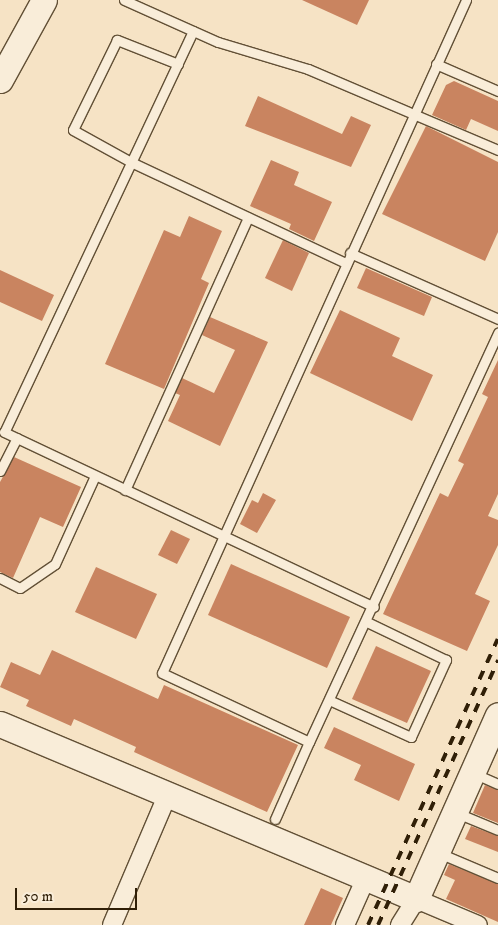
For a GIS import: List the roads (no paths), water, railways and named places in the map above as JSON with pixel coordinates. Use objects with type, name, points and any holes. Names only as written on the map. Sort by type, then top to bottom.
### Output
[{"type":"street","points":[[0,80],[44,0]]},
{"type":"street","points":[[0,724],[365,880],[416,898],[478,925]]},
{"type":"street","points":[[400,925],[416,898],[472,773],[495,728]]},
{"type":"street","points":[[112,925],[167,796]]},
{"type":"street","points":[[345,925],[365,880]]},
{"type":"lane","points":[[124,0],[140,4],[193,31],[308,69],[498,150]]},
{"type":"lane","points":[[309,742],[162,673],[413,113],[466,0]]},
{"type":"lane","points":[[193,31],[2,431],[374,607]]},
{"type":"lane","points":[[178,64],[117,40],[73,130],[131,162],[346,263]]},
{"type":"lane","points":[[436,64],[498,91]]},
{"type":"lane","points":[[125,490],[248,217]]},
{"type":"lane","points":[[350,253],[498,319]]},
{"type":"lane","points":[[275,819],[309,742],[374,607],[498,332]]},
{"type":"lane","points":[[0,471],[17,438]]},
{"type":"lane","points":[[0,578],[20,588],[55,564],[95,476]]},
{"type":"lane","points":[[329,700],[411,737],[446,660],[367,622]]},
{"type":"lane","points":[[472,773],[498,784]]},
{"type":"lane","points":[[455,812],[498,830]]},
{"type":"lane","points":[[437,852],[498,878]]},
{"type":"railway","points":[[368,925],[498,639]]},
{"type":"railway","points":[[378,925],[498,660]]}]
